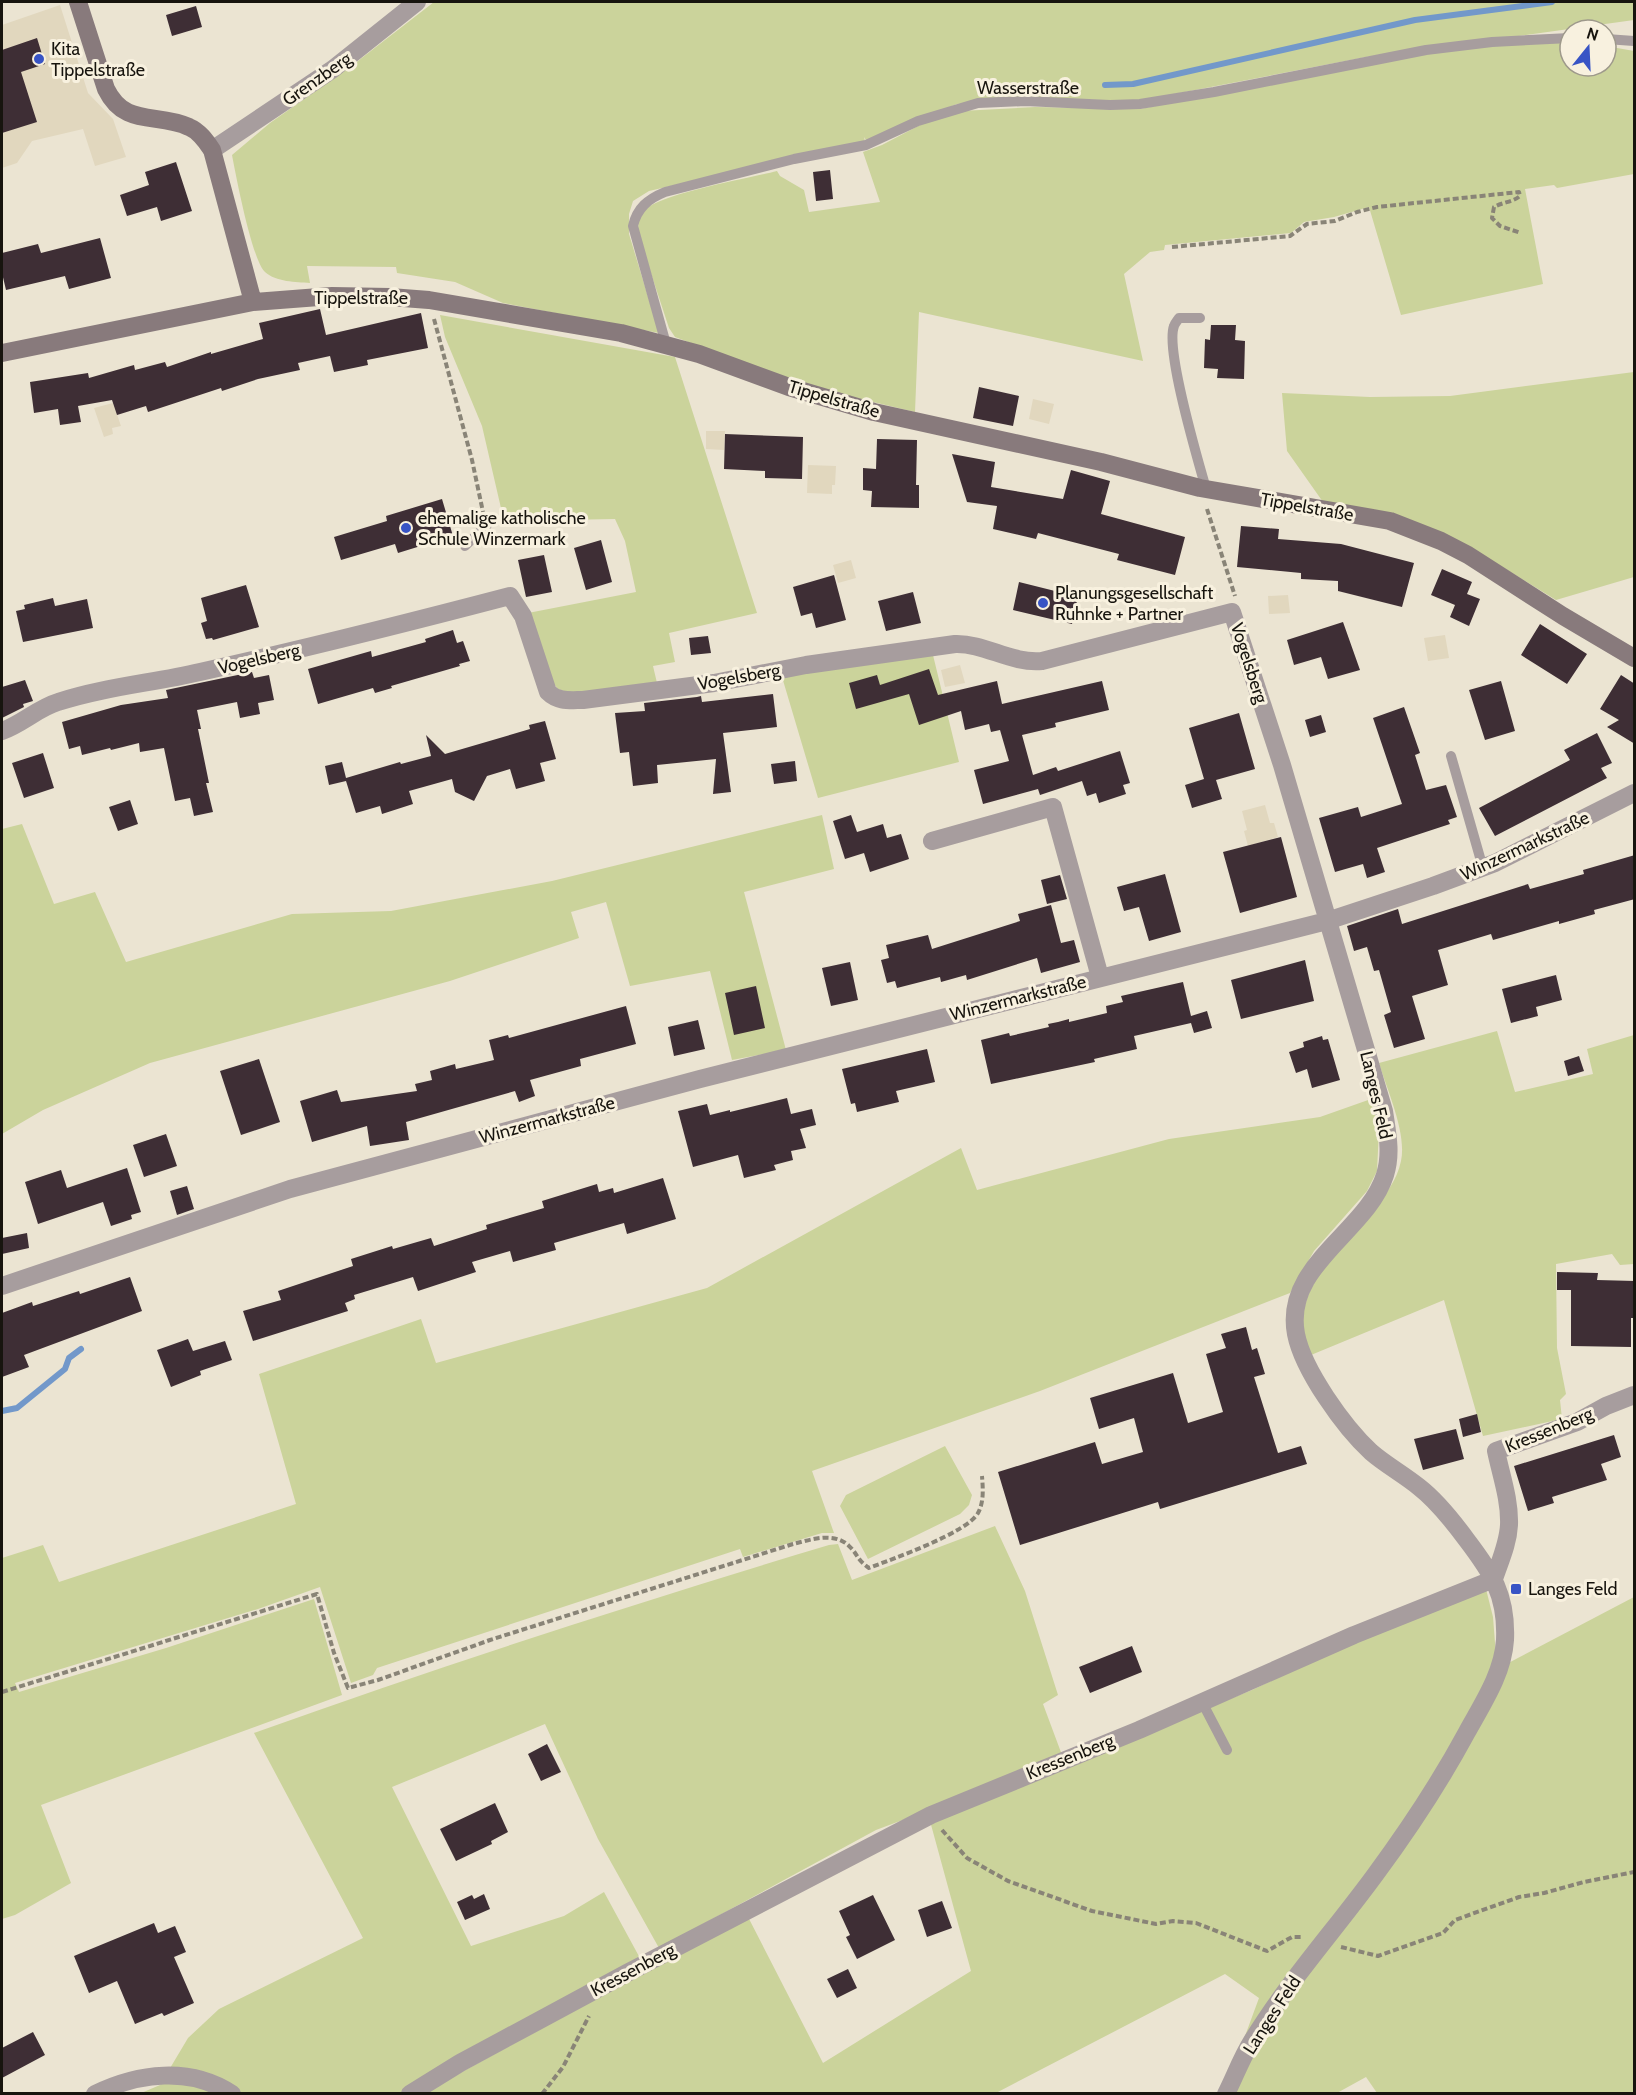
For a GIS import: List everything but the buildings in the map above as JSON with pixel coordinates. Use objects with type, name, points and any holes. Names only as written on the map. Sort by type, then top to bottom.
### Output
[{"type":"street","points":[[78,2],[112,102],[122,111],[132,115],[189,127],[205,139],[212,150],[253,302]]},
{"type":"street","name":"Grenzberg","points":[[212,150],[333,69],[417,2]]},
{"type":"street","name":"Tippelstraße","points":[[2,353],[253,302],[332,296],[429,300],[621,333],[666,344],[733,365],[789,387],[874,412],[1101,462],[1203,489],[1390,521],[1468,555],[1563,616],[1635,658]]},
{"type":"street","name":"Vogelsberg","points":[[2,731],[14,727],[55,703],[70,699],[241,663],[510,596],[522,616],[548,692],[559,700],[583,700],[714,683],[807,665],[955,644],[979,646],[1025,661],[1042,661],[1232,612],[1282,765],[1327,921]]},
{"type":"street","name":"Winzermarkstraße","points":[[2,1286],[290,1189],[700,1079],[1327,921],[1483,868],[1635,794]]},
{"type":"street","name":"Winzermarkstraße","points":[[932,841],[1053,807],[1100,977]]},
{"type":"street","name":"Langes Feld","points":[[1226,2094],[1251,2043],[1287,1990],[1419,1814],[1452,1760],[1497,1673],[1502,1659],[1504,1641],[1501,1595],[1494,1579],[1455,1523],[1433,1499],[1376,1457],[1347,1426],[1314,1377],[1296,1336],[1295,1312],[1305,1283],[1377,1192],[1385,1176],[1389,1152],[1384,1111],[1327,921]]},
{"type":"street","name":"Kressenberg","points":[[410,2094],[460,2063],[652,1959],[931,1815],[1138,1730],[1354,1635],[1494,1579],[1504,1551],[1509,1523],[1509,1512],[1496,1451],[1577,1422],[1606,1406],[1635,1395]]},
{"type":"street","points":[[95,2094],[130,2080],[158,2075],[181,2075],[208,2081],[232,2094]]},
{"type":"lane","name":"Wasserstraße","points":[[666,344],[633,226],[636,215],[646,202],[665,192],[794,159],[866,145],[918,121],[978,103],[1025,101],[1140,104],[1214,92],[1426,50],[1492,42],[1558,39]]},
{"type":"lane","points":[[1618,40],[1635,41]]},
{"type":"lane","points":[[1200,318],[1179,318],[1173,327],[1174,353],[1203,489]]},
{"type":"lane","points":[[465,546],[487,525]]},
{"type":"lane","points":[[1451,756],[1483,868]]},
{"type":"lane","points":[[1202,1702],[1227,1750]]},
{"type":"path","points":[[1172,247],[1290,236],[1307,224],[1335,221],[1377,207],[1519,192],[1520,196],[1515,200],[1503,201],[1494,207],[1492,218],[1500,226],[1521,232]]},
{"type":"path","points":[[429,300],[487,525]]},
{"type":"path","points":[[1203,489],[1238,604],[1232,612]]},
{"type":"path","points":[[2,1692],[317,1593],[334,1653],[348,1688],[378,1680],[490,1640],[793,1544],[826,1536],[848,1544],[858,1561],[868,1568],[958,1530],[977,1515],[983,1498],[982,1476]]},
{"type":"path","points":[[931,1815],[946,1836],[967,1858],[1008,1881],[1092,1911],[1156,1924],[1173,1921],[1196,1923],[1267,1951],[1292,1937],[1336,1936],[1340,1947],[1378,1956],[1443,1934],[1455,1920],[1519,1897],[1635,1872]]},
{"type":"path","points":[[542,2094],[563,2067],[591,2013]]},
{"type":"shaded area","name":"Kita Tippelstraße","points":[[60,5],[88,93],[113,119],[126,157],[95,166],[83,129],[32,141],[17,163],[2,168],[2,25]]},
{"type":"shaded area","points":[[1033,399],[1054,404],[1049,424],[1029,419]]},
{"type":"shaded area","points":[[113,403],[121,426],[112,428],[113,434],[104,437],[94,408]]},
{"type":"shaded area","points":[[706,431],[725,431],[724,450],[706,449]]},
{"type":"shaded area","points":[[808,465],[836,466],[832,494],[807,493]]},
{"type":"shaded area","points":[[851,560],[856,578],[838,583],[833,565]]},
{"type":"shaded area","points":[[1288,595],[1290,613],[1269,614],[1268,596]]},
{"type":"shaded area","points":[[1445,635],[1449,658],[1428,661],[1424,638]]},
{"type":"shaded area","points":[[960,665],[965,683],[945,687],[941,670]]},
{"type":"shaded area","points":[[1265,805],[1270,823],[1274,823],[1278,837],[1248,846],[1242,811]]},
{"type":"green space","points":[[434,2],[1634,2],[1634,20],[1618,22],[1618,18],[1558,18],[1558,30],[1366,57],[1138,101],[1023,98],[957,104],[866,140],[864,137],[865,141],[649,191],[633,201],[629,214],[629,234],[659,333],[503,303],[455,282],[397,273],[396,267],[307,266],[310,283],[280,280],[265,272],[250,235],[232,155],[270,123],[354,64]]},
{"type":"green space","points":[[1558,43],[1558,78],[1618,78],[1618,48],[1634,51],[1634,174],[1557,188],[1554,185],[1525,189],[1543,284],[1401,315],[1369,207],[1334,217],[1304,222],[1291,233],[1165,245],[1164,250],[1150,252],[1124,274],[1143,361],[919,312],[915,412],[806,386],[675,337],[669,328],[638,234],[641,214],[656,203],[688,192],[777,171],[780,176],[804,190],[809,212],[880,202],[863,152],[882,145],[922,124],[961,111],[1035,107],[1140,109],[1422,54],[1492,46]]},
{"type":"green space","points":[[440,315],[675,357],[757,613],[669,633],[675,662],[653,666],[657,683],[575,695],[558,689],[550,679],[528,613],[636,592],[625,541],[615,519],[504,521],[482,426],[445,337]]},
{"type":"green space","points":[[1634,372],[1634,577],[1556,600],[1483,555],[1323,502],[1287,451],[1282,393],[1370,397],[1450,396]]},
{"type":"green space","points":[[932,651],[959,762],[818,798],[782,677]]},
{"type":"green space","points":[[822,815],[834,869],[744,892],[786,1050],[732,1060],[710,971],[630,986],[606,902],[571,912],[579,938],[450,981],[150,1063],[43,1110],[2,1134],[2,829],[22,824],[54,904],[95,892],[126,962],[292,914],[391,911],[552,881]]},
{"type":"green space","points":[[1497,1031],[1515,1092],[1593,1074],[1587,1049],[1634,1035],[1634,1264],[1620,1265],[1612,1254],[1556,1264],[1557,1348],[1566,1394],[1560,1400],[1562,1419],[1483,1436],[1444,1300],[1311,1355],[1304,1336],[1303,1324],[1304,1308],[1318,1277],[1340,1247],[1383,1198],[1399,1168],[1402,1150],[1399,1125],[1379,1063]]},
{"type":"green space","points":[[1371,1099],[1379,1130],[1377,1171],[1367,1191],[1314,1251],[1290,1293],[1040,1391],[812,1471],[834,1533],[822,1533],[743,1557],[740,1549],[377,1668],[373,1675],[351,1683],[320,1587],[258,1609],[15,1683],[19,1692],[166,1648],[314,1599],[342,1695],[41,1805],[71,1883],[15,1915],[2,1919],[2,1558],[43,1545],[59,1582],[296,1504],[259,1374],[421,1319],[436,1363],[707,1288],[961,1148],[977,1190],[1169,1139],[1320,1117]]},
{"type":"green space","points":[[945,1446],[972,1495],[969,1505],[960,1514],[868,1559],[840,1506],[846,1495]]},
{"type":"green space","points":[[995,1526],[1025,1591],[1058,1695],[1043,1704],[1062,1755],[876,1830],[659,1948],[598,1839],[545,1724],[392,1787],[471,1946],[564,1916],[604,1892],[641,1960],[402,2093],[139,2094],[160,2085],[188,2038],[219,2009],[363,1938],[254,1733],[540,1635],[829,1545],[838,1544],[852,1580]]},
{"type":"green space","points":[[1486,1589],[1493,1617],[1497,1669],[1634,1597],[1634,2093],[1377,2093],[1366,2077],[1337,2093],[1224,2093],[1259,1998],[1225,1974],[996,2093],[422,2094],[747,1915],[823,2063],[971,1971],[930,1821],[1252,1690],[1384,1627]]},
{"type":"waterway","points":[[1105,85],[1133,84],[1415,20],[1552,2]]},
{"type":"waterway","points":[[2,1411],[17,1408],[65,1369],[69,1358],[81,1349]]},
{"type":"place","name":"Kita Tippelstraße","points":[[39,59]]},
{"type":"place","name":"ehemalige katholische Schule Winzermark","points":[[406,528]]},
{"type":"place","name":"Planungsgesellschaft Ruhnke + Partner","points":[[1043,603]]},
{"type":"place","name":"Langes Feld","points":[[1516,1589]]}]
